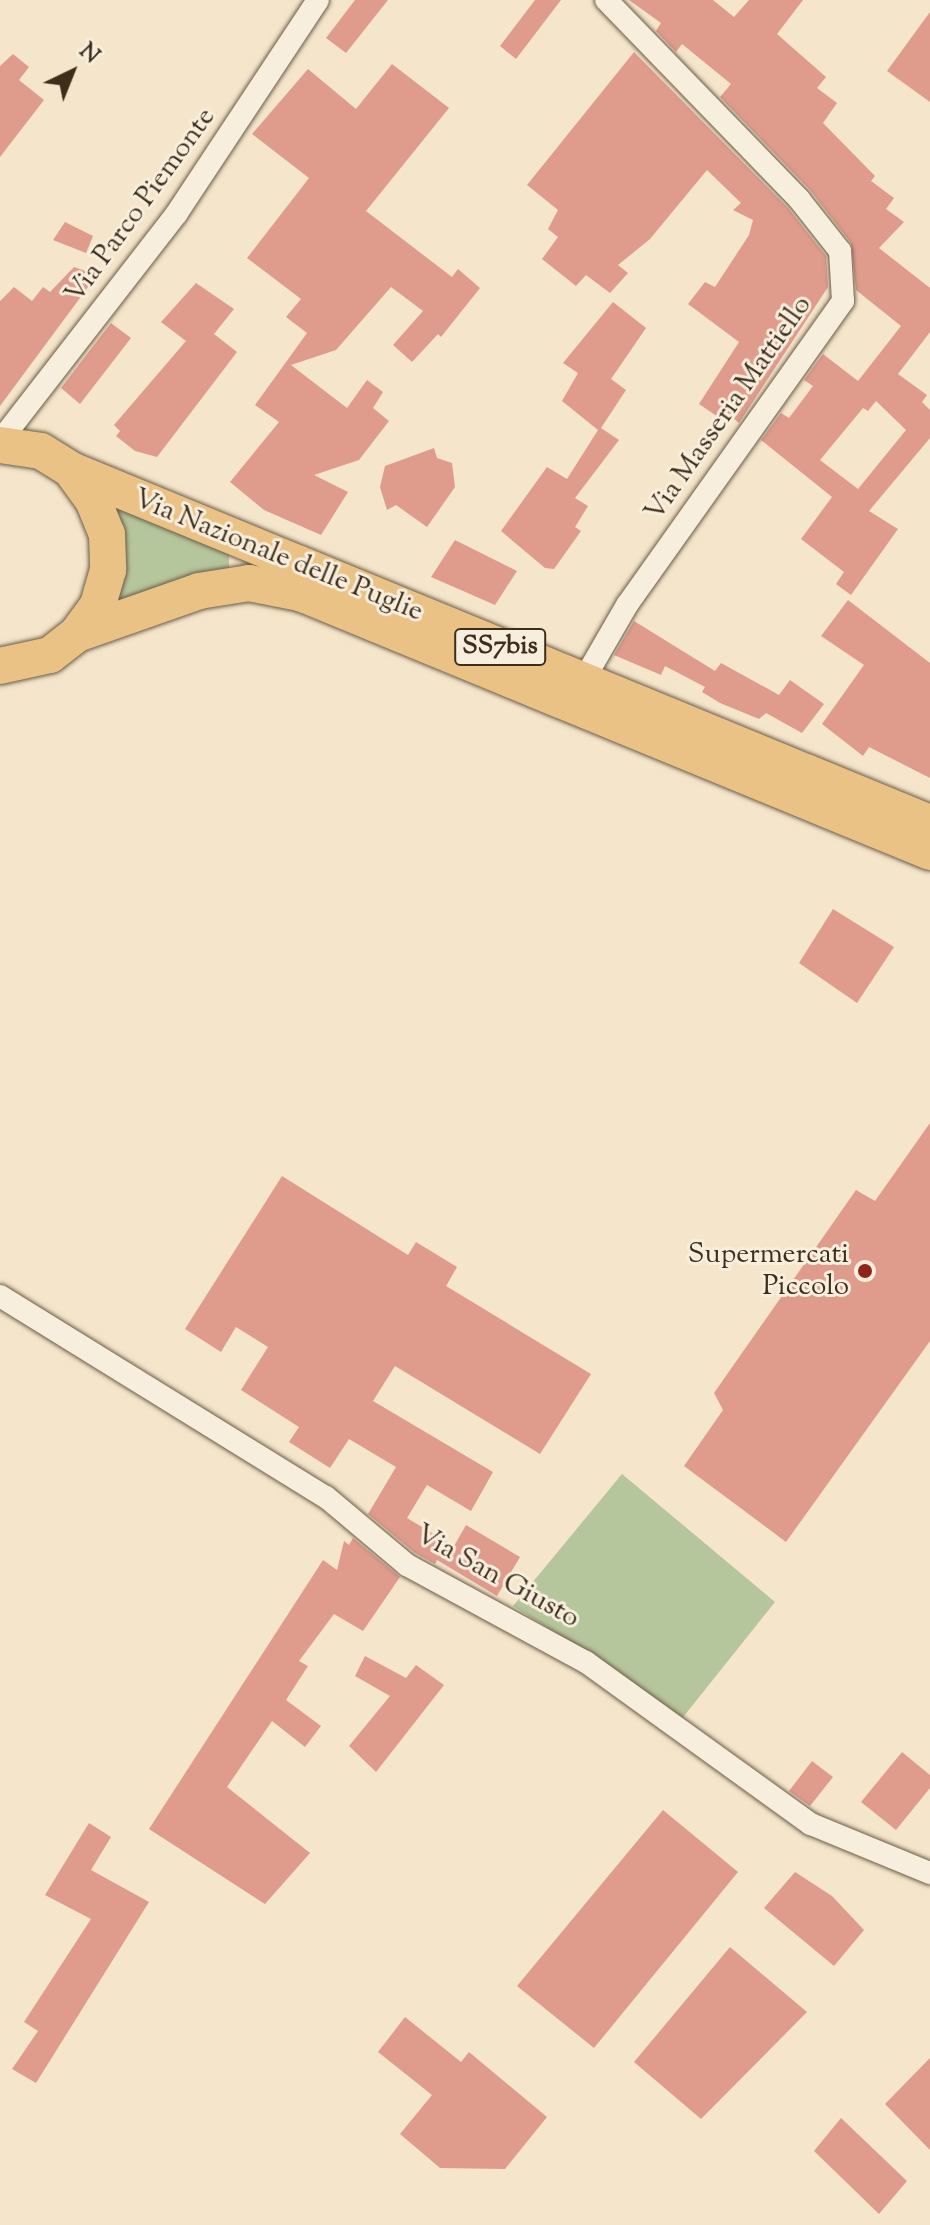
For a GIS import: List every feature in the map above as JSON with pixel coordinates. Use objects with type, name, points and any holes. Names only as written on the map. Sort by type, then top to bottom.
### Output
[{"type":"main road","name":"Via Nazionale delle Puglie","points":[[2,442],[41,451],[71,470],[930,823]]},
{"type":"main road","name":"Via Nazionale delle Puglie","points":[[0,666],[50,655],[77,634],[98,605],[108,570],[107,534],[93,500],[71,470]]},
{"type":"main road","name":"Via Nazionale delle Puglie","points":[[77,634],[199,591],[249,583],[300,593],[930,852]]},
{"type":"street","name":"Via Parco Piemonte","points":[[2,442],[177,213],[318,0]]},
{"type":"street","name":"Via Masseria Mattiello","points":[[583,681],[627,605],[843,301],[840,251],[799,199],[606,0]]},
{"type":"street","name":"Via San Giusto","points":[[0,1296],[326,1497],[407,1565],[586,1662],[811,1824],[930,1873]]},
{"type":"green space","points":[[104,497],[229,543],[229,572],[109,616]]},
{"type":"green space","points":[[622,1474],[775,1602],[680,1721],[587,1652],[513,1606]]},
{"type":"building","points":[[355,0],[388,0],[346,53],[326,38]]},
{"type":"building","points":[[535,0],[561,0],[516,59],[500,46]]},
{"type":"building","points":[[629,0],[713,0],[734,17],[749,0],[803,0],[777,34],[826,77],[817,88],[837,103],[823,123],[875,176],[871,181],[894,198],[886,209],[904,222],[879,248],[930,288],[930,332],[898,374],[927,395],[922,402],[930,410],[930,438],[869,511],[898,529],[851,595],[836,584],[844,572],[801,539],[832,497],[761,440],[781,413],[789,418],[813,386],[804,380],[823,354],[858,381],[901,326],[856,290],[851,243],[810,190],[720,97],[731,84],[682,44],[676,52],[656,31],[661,23]],"holes":[[[876,401],[906,430],[858,489],[820,460],[863,408],[868,411]]]},
{"type":"building","points":[[930,12],[930,102],[887,71]]},
{"type":"building","points":[[634,52],[788,208],[826,256],[828,287],[739,423],[726,412],[721,419],[699,404],[739,342],[688,304],[705,282],[715,287],[749,235],[753,220],[733,210],[741,203],[707,170],[650,239],[618,265],[628,273],[610,293],[586,275],[576,286],[542,259],[558,237],[548,229],[558,210],[527,185]]},
{"type":"building","points":[[13,54],[29,67],[19,80],[44,100],[0,157],[0,66]]},
{"type":"building","points":[[392,64],[449,108],[366,211],[452,277],[458,269],[480,288],[441,337],[438,334],[412,362],[393,345],[423,311],[391,287],[336,350],[291,365],[347,408],[367,380],[383,392],[373,408],[389,421],[359,460],[314,475],[348,492],[321,535],[264,510],[230,482],[279,422],[255,405],[307,333],[286,317],[301,299],[247,258],[309,178],[252,134],[308,69],[356,109]]},
{"type":"building","points":[[65,222],[93,236],[86,253],[53,240]]},
{"type":"building","points":[[74,267],[97,275],[0,406],[0,301],[14,287],[32,301],[43,287],[50,292]]},
{"type":"building","points":[[196,283],[234,309],[214,334],[237,352],[157,457],[135,451],[116,436],[120,431],[114,425],[186,341],[161,322]]},
{"type":"building","points":[[613,302],[646,328],[611,379],[626,390],[601,428],[619,440],[575,498],[588,506],[575,527],[581,531],[554,569],[545,568],[501,531],[547,467],[567,479],[598,430],[562,401],[578,373],[563,363]]},
{"type":"building","points":[[111,323],[131,338],[80,404],[61,388]]},
{"type":"building","points":[[434,448],[437,458],[452,463],[455,487],[427,527],[396,505],[387,510],[380,487],[385,466]]},
{"type":"building","points":[[455,540],[517,571],[495,605],[431,577]]},
{"type":"building","points":[[848,600],[930,663],[930,778],[869,747],[863,756],[822,724],[864,665],[821,636]]},
{"type":"building","points":[[634,621],[715,671],[721,663],[779,695],[790,680],[824,704],[802,733],[766,713],[759,719],[720,703],[702,692],[705,687],[665,666],[661,675],[614,655]]},
{"type":"building","points":[[833,909],[894,947],[857,1003],[799,963]]},
{"type":"building","name":"Supermercati Piccolo","points":[[930,1123],[930,1341],[786,1542],[684,1466],[723,1410],[714,1393],[856,1190],[875,1201]]},
{"type":"building","points":[[282,1176],[408,1255],[416,1242],[457,1267],[446,1286],[591,1374],[540,1454],[395,1366],[373,1401],[493,1472],[471,1511],[427,1485],[407,1518],[454,1546],[466,1525],[520,1557],[497,1596],[437,1560],[435,1564],[415,1553],[368,1514],[396,1467],[349,1439],[330,1468],[289,1442],[299,1427],[241,1390],[268,1347],[236,1327],[221,1352],[185,1329]]},
{"type":"building","points":[[353,1538],[400,1577],[363,1631],[334,1614],[299,1661],[308,1666],[286,1700],[321,1726],[305,1747],[272,1721],[227,1787],[310,1853],[265,1904],[149,1829],[323,1560],[337,1570],[344,1541],[349,1545]]},
{"type":"building","points":[[365,1656],[406,1678],[416,1665],[444,1685],[376,1772],[349,1746],[390,1696],[355,1676]]},
{"type":"building","points":[[902,1752],[930,1775],[930,1788],[896,1830],[861,1802]]},
{"type":"building","points":[[812,1761],[833,1777],[810,1806],[789,1791]]},
{"type":"building","points":[[663,1810],[738,1872],[594,2048],[517,1986]]},
{"type":"building","points":[[89,1823],[111,1837],[91,1870],[149,1902],[36,2083],[12,2069],[38,2031],[24,2022],[91,1919],[45,1895]]},
{"type":"building","points":[[795,1872],[832,1896],[864,1930],[834,1966],[764,1908]]},
{"type":"building","points":[[730,1947],[807,2012],[701,2119],[634,2062]]},
{"type":"building","points":[[405,2017],[461,2062],[469,2052],[547,2117],[505,2169],[440,2168],[400,2134],[432,2095],[378,2052]]},
{"type":"building","points":[[930,2058],[930,2150],[885,2104]]},
{"type":"building","points":[[841,2118],[907,2181],[879,2214],[814,2151]]},
{"type":"place","name":"Supermercati Piccolo","points":[[865,1271]]}]
